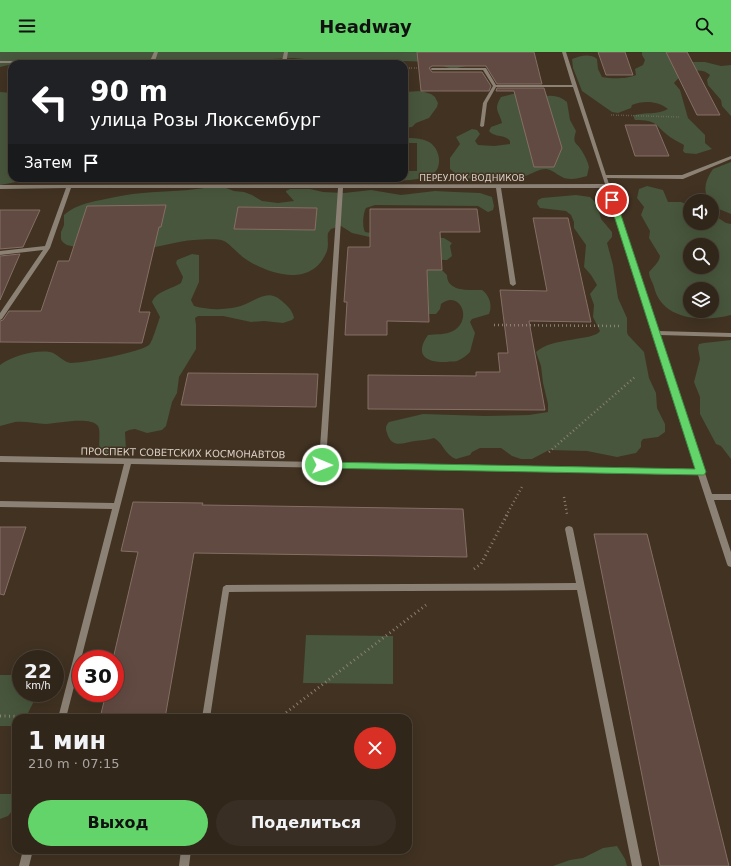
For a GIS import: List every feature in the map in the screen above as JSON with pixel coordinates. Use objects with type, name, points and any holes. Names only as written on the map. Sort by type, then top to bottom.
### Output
[{"type":"street","points":[[564,52],[731,564]]},
{"type":"street","points":[[432,69],[484,69],[495,86]]},
{"type":"street","points":[[495,86],[575,86]]},
{"type":"street","points":[[482,126],[485,103],[495,86]]},
{"type":"street","points":[[604,176],[683,177],[731,157]]},
{"type":"street","points":[[322,465],[341,186]]},
{"type":"street","points":[[498,186],[513,284]]},
{"type":"street","name":"ПЕРЕУЛОК ВОДНИКОВ","points":[[0,187],[608,186]]},
{"type":"street","points":[[0,318],[47,248],[69,187]]},
{"type":"street","points":[[0,253],[47,248]]},
{"type":"street","points":[[656,333],[731,334]]},
{"type":"street","name":"ПРОСПЕКТ СОВЕТСКИХ КОСМОНАВТОВ","points":[[0,459],[701,472]]},
{"type":"street","points":[[63,714],[128,462]]},
{"type":"street","points":[[709,497],[731,497]]},
{"type":"street","points":[[0,504],[116,506]]},
{"type":"street","points":[[569,529],[637,866]]},
{"type":"street","points":[[207,714],[226,589],[580,586]]},
{"type":"street","points":[[24,866],[27,854]]},
{"type":"street","points":[[184,866],[186,854]]},
{"type":"path","points":[[611,115],[680,117]]},
{"type":"path","points":[[494,325],[620,326]]},
{"type":"path","points":[[284,714],[480,564],[518,496],[530,469],[636,376]]},
{"type":"path","points":[[0,716],[12,716]]},
{"type":"green space","points":[[0,52],[417,52],[417,57],[471,57],[470,65],[453,69],[429,62],[408,60],[308,60],[293,58],[254,60],[8,60],[8,65],[0,67]]},
{"type":"green space","points":[[642,52],[675,52],[686,62],[705,62],[721,66],[731,65],[731,116],[722,106],[721,100],[708,85],[707,80],[710,75],[706,72],[691,72],[681,77],[674,83],[680,90],[688,118],[705,135],[705,143],[712,149],[696,154],[685,153],[683,151],[684,145],[670,137],[652,122],[635,120],[634,115],[660,112],[668,109],[660,104],[641,102],[636,103],[632,105],[631,108],[618,113],[612,112],[582,91],[573,68],[572,59],[582,56],[594,57],[597,59],[598,69],[602,77],[624,78],[636,75],[635,69],[643,65],[645,60]]},
{"type":"green space","points":[[421,91],[431,94],[435,97],[438,103],[437,107],[429,118],[408,128],[408,92]]},
{"type":"green space","points":[[0,92],[8,93],[8,182],[16,182],[0,185]]},
{"type":"green space","points":[[520,92],[546,94],[547,96],[560,98],[567,102],[570,120],[576,131],[575,142],[589,165],[587,176],[568,179],[546,169],[517,178],[475,180],[466,178],[450,169],[450,158],[460,144],[456,137],[472,129],[477,130],[480,134],[475,141],[478,145],[494,146],[510,144],[508,139],[494,135],[489,131],[491,127],[502,123],[497,110],[497,105],[501,97]]},
{"type":"green space","points":[[408,138],[423,140],[433,145],[438,153],[439,164],[438,168],[431,175],[423,178],[408,180],[408,171],[417,171],[417,143],[408,143]]},
{"type":"green space","points":[[731,162],[731,214],[719,209],[719,194],[706,194],[706,184],[713,169]]},
{"type":"green space","points":[[647,186],[663,190],[668,202],[683,203],[683,230],[719,230],[719,218],[731,224],[731,315],[719,317],[719,282],[683,282],[683,315],[675,313],[666,307],[658,298],[649,272],[657,263],[660,256],[649,238],[650,231],[641,215],[644,207],[637,198],[639,189]]},
{"type":"green space","points":[[211,187],[226,188],[244,192],[262,201],[278,203],[294,201],[286,192],[290,189],[310,189],[323,192],[344,193],[371,190],[401,195],[435,191],[480,193],[492,197],[494,206],[493,210],[488,212],[478,206],[375,205],[366,208],[363,220],[365,232],[383,235],[444,238],[452,243],[450,246],[452,256],[447,260],[379,259],[366,302],[368,247],[376,244],[374,238],[352,233],[341,226],[331,229],[328,233],[328,249],[321,262],[312,270],[302,274],[291,275],[280,274],[257,266],[221,240],[209,239],[188,241],[146,248],[105,249],[74,247],[67,245],[61,239],[61,232],[64,225],[64,215],[81,205],[132,194]]},
{"type":"green space","points":[[576,195],[590,197],[597,204],[601,219],[612,232],[612,237],[607,243],[613,265],[618,298],[627,318],[627,332],[644,352],[649,378],[656,393],[657,408],[665,424],[665,432],[658,437],[643,439],[641,442],[641,447],[636,453],[617,457],[587,451],[549,450],[532,459],[521,459],[512,456],[501,448],[480,448],[472,452],[470,455],[456,459],[449,455],[434,438],[402,444],[392,441],[386,430],[389,422],[423,414],[485,416],[529,415],[548,412],[548,404],[541,366],[536,352],[543,347],[552,344],[590,336],[600,331],[593,317],[594,305],[590,294],[597,285],[584,267],[586,245],[574,228],[574,222],[571,215],[566,211],[540,208],[537,204],[538,200],[542,198]]},
{"type":"green space","points":[[192,254],[199,255],[199,282],[191,300],[194,306],[210,309],[231,308],[243,305],[266,295],[272,295],[288,306],[294,318],[283,323],[264,321],[251,322],[223,316],[198,316],[195,318],[196,349],[179,377],[177,393],[172,402],[166,426],[162,430],[147,433],[135,429],[125,432],[126,451],[123,455],[112,455],[100,451],[99,428],[94,423],[89,421],[46,424],[15,422],[0,426],[0,365],[17,356],[37,352],[50,352],[68,363],[77,363],[124,354],[144,348],[149,345],[160,317],[152,302],[154,298],[181,283],[183,277],[176,263],[177,260]]},
{"type":"green space","points":[[427,270],[442,270],[447,275],[448,281],[451,285],[465,290],[482,290],[490,300],[491,307],[489,314],[472,319],[470,322],[475,333],[470,352],[457,361],[434,361],[425,357],[422,353],[424,342],[428,335],[444,334],[453,331],[463,320],[462,307],[453,300],[448,300],[441,304],[440,309],[436,314],[429,314]]},
{"type":"green space","points":[[731,340],[731,459],[721,446],[716,444],[700,414],[700,397],[694,382],[700,359],[698,348],[699,344]]},
{"type":"green space","points":[[306,635],[393,636],[393,684],[303,683]]},
{"type":"green space","points":[[0,675],[12,675],[12,702],[34,702],[28,714],[12,714],[12,726],[0,726]]},
{"type":"green space","points":[[0,794],[12,794],[12,811],[8,816],[0,819]]},
{"type":"green space","points":[[617,846],[625,859],[627,866],[553,866],[570,860],[583,858],[603,848]]},
{"type":"building","points":[[417,52],[534,52],[542,84],[497,84],[486,66],[432,66],[429,68],[432,72],[482,72],[491,86],[489,91],[421,91]]},
{"type":"building","points":[[598,52],[625,52],[633,75],[606,75]]},
{"type":"building","points":[[666,52],[687,52],[720,115],[697,115]]},
{"type":"building","points":[[497,88],[544,88],[562,148],[554,167],[534,167],[514,91],[496,91]]},
{"type":"building","points":[[625,125],[656,125],[669,156],[635,156]]},
{"type":"building","points":[[166,205],[161,227],[159,227],[139,312],[150,312],[142,343],[0,342],[0,321],[3,320],[9,311],[41,311],[58,261],[69,261],[87,206]]},
{"type":"building","points":[[238,207],[317,208],[315,230],[234,229]]},
{"type":"building","points":[[370,209],[477,209],[480,232],[440,232],[442,270],[427,270],[429,322],[387,321],[387,335],[345,335],[347,302],[344,302],[348,247],[370,247]]},
{"type":"building","points":[[0,210],[40,210],[23,247],[0,249]]},
{"type":"building","points":[[533,218],[568,218],[591,322],[529,321],[545,410],[368,409],[368,375],[476,376],[476,372],[500,372],[498,353],[508,353],[500,290],[547,291]]},
{"type":"building","points":[[20,254],[0,300],[0,256]]},
{"type":"building","points":[[188,373],[318,374],[316,407],[181,405]]},
{"type":"building","points":[[133,502],[203,503],[202,505],[463,509],[467,557],[194,553],[166,714],[101,714],[104,702],[124,702],[124,650],[115,650],[138,552],[121,551]]},
{"type":"building","points":[[0,527],[26,527],[4,595],[0,594]]},
{"type":"building","points":[[594,534],[647,534],[729,866],[660,866]]},
{"type":"route","points":[[322,465],[701,472],[612,200]]}]
